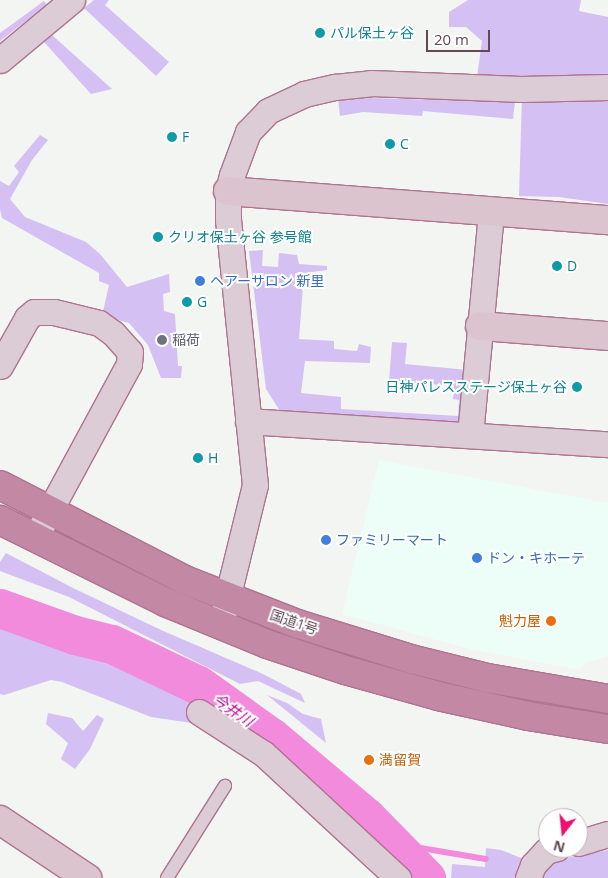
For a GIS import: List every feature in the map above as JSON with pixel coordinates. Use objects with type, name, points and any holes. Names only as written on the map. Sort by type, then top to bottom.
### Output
[{"type":"highway","name":"国道1号","points":[[0,485],[184,580],[298,624],[411,659],[496,680],[608,700]]},
{"type":"highway","points":[[0,520],[166,602],[267,644],[345,670],[438,696],[528,716],[608,729]]},
{"type":"street","points":[[0,60],[72,0]]},
{"type":"street","points":[[220,625],[254,485],[228,220],[228,191],[237,158],[248,132],[268,111],[304,94],[371,83],[521,89],[608,87]]},
{"type":"street","points":[[228,191],[608,220]]},
{"type":"street","points":[[470,435],[491,211]]},
{"type":"street","points":[[0,366],[27,318],[34,312],[54,312],[99,323],[113,333],[130,352],[129,364],[51,512],[35,538]]},
{"type":"street","points":[[480,326],[608,336]]},
{"type":"street","points":[[248,420],[608,444]]},
{"type":"street","points":[[199,712],[264,754],[398,878]]},
{"type":"street","points":[[0,820],[87,878]]},
{"type":"street","points":[[588,840],[608,834]]},
{"type":"street","points":[[528,878],[533,865],[540,858]]},
{"type":"lane","points":[[167,878],[225,786]]},
{"type":"shaded area","points":[[94,0],[109,0],[105,5],[169,62],[156,76],[84,8]]},
{"type":"shaded area","points":[[468,0],[581,0],[579,11],[608,17],[608,77],[477,77],[482,41],[466,27],[449,27],[449,12]]},
{"type":"shaded area","points":[[44,1],[47,5],[0,41],[0,33]]},
{"type":"shaded area","points":[[52,35],[112,89],[91,94],[44,42]]},
{"type":"shaded area","points":[[522,97],[608,97],[608,204],[559,197],[519,196]]},
{"type":"shaded area","points":[[370,98],[515,102],[513,119],[423,111],[422,116],[363,112],[340,116],[338,99]]},
{"type":"shaded area","points":[[40,135],[48,140],[32,160],[10,199],[25,217],[86,242],[100,254],[127,287],[169,274],[170,292],[163,294],[164,311],[175,314],[178,366],[182,366],[181,378],[161,378],[148,345],[129,323],[102,316],[109,285],[99,281],[99,273],[2,218],[0,209],[0,181],[9,186],[19,172],[14,166]]},
{"type":"shaded area","points":[[263,250],[262,266],[278,267],[279,253],[297,255],[299,264],[327,266],[327,270],[304,273],[299,339],[334,341],[334,349],[357,351],[359,344],[371,347],[370,363],[305,361],[301,393],[341,397],[341,409],[458,416],[459,400],[453,399],[454,386],[389,381],[392,342],[407,343],[405,364],[468,370],[464,418],[453,428],[280,411],[266,389],[249,251]]},
{"type":"shaded area","name":"ドン・キホーテ","points":[[379,460],[608,503],[608,656],[586,663],[579,670],[470,649],[342,614]]},
{"type":"shaded area","points":[[6,553],[73,588],[161,630],[263,674],[301,694],[305,703],[258,681],[240,684],[69,597],[0,571],[0,562]]},
{"type":"shaded area","points":[[0,621],[153,679],[203,704],[192,723],[151,717],[62,682],[51,680],[4,695],[0,694]]},
{"type":"shaded area","points":[[267,695],[287,703],[303,714],[321,719],[326,743]]},
{"type":"shaded area","points":[[48,713],[72,718],[83,731],[97,715],[104,719],[90,749],[75,769],[61,759],[68,743],[46,724]]},
{"type":"shaded area","points":[[486,848],[501,850],[526,860],[518,878],[451,878],[452,864],[485,867]]},
{"type":"shaded area","points":[[608,850],[608,878],[534,878],[545,862],[566,858],[588,858],[588,854]]},
{"type":"waterway","name":"今井川","points":[[0,608],[75,635],[112,644],[198,685],[271,737],[366,817],[426,878]]},
{"type":"waterway","points":[[391,843],[486,859]]},
{"type":"place","name":"パル保土ヶ谷","points":[[320,33]]},
{"type":"place","name":"F","points":[[172,137]]},
{"type":"place","name":"C","points":[[390,144]]},
{"type":"place","name":"クリオ保土ヶ谷 参号館","points":[[158,237]]},
{"type":"place","name":"D","points":[[557,266]]},
{"type":"place","name":"ヘアーサロン 新里","points":[[200,281]]},
{"type":"place","name":"G","points":[[187,302]]},
{"type":"place","name":"稲荷","points":[[162,340]]},
{"type":"place","name":"日神パレスステージ保土ヶ谷","points":[[577,387]]},
{"type":"place","name":"H","points":[[198,458]]},
{"type":"place","name":"ファミリーマート","points":[[326,540]]},
{"type":"place","name":"ドン・キホーテ","points":[[477,558]]},
{"type":"place","name":"魁力屋","points":[[551,621]]},
{"type":"place","name":"満留賀","points":[[369,760]]}]
